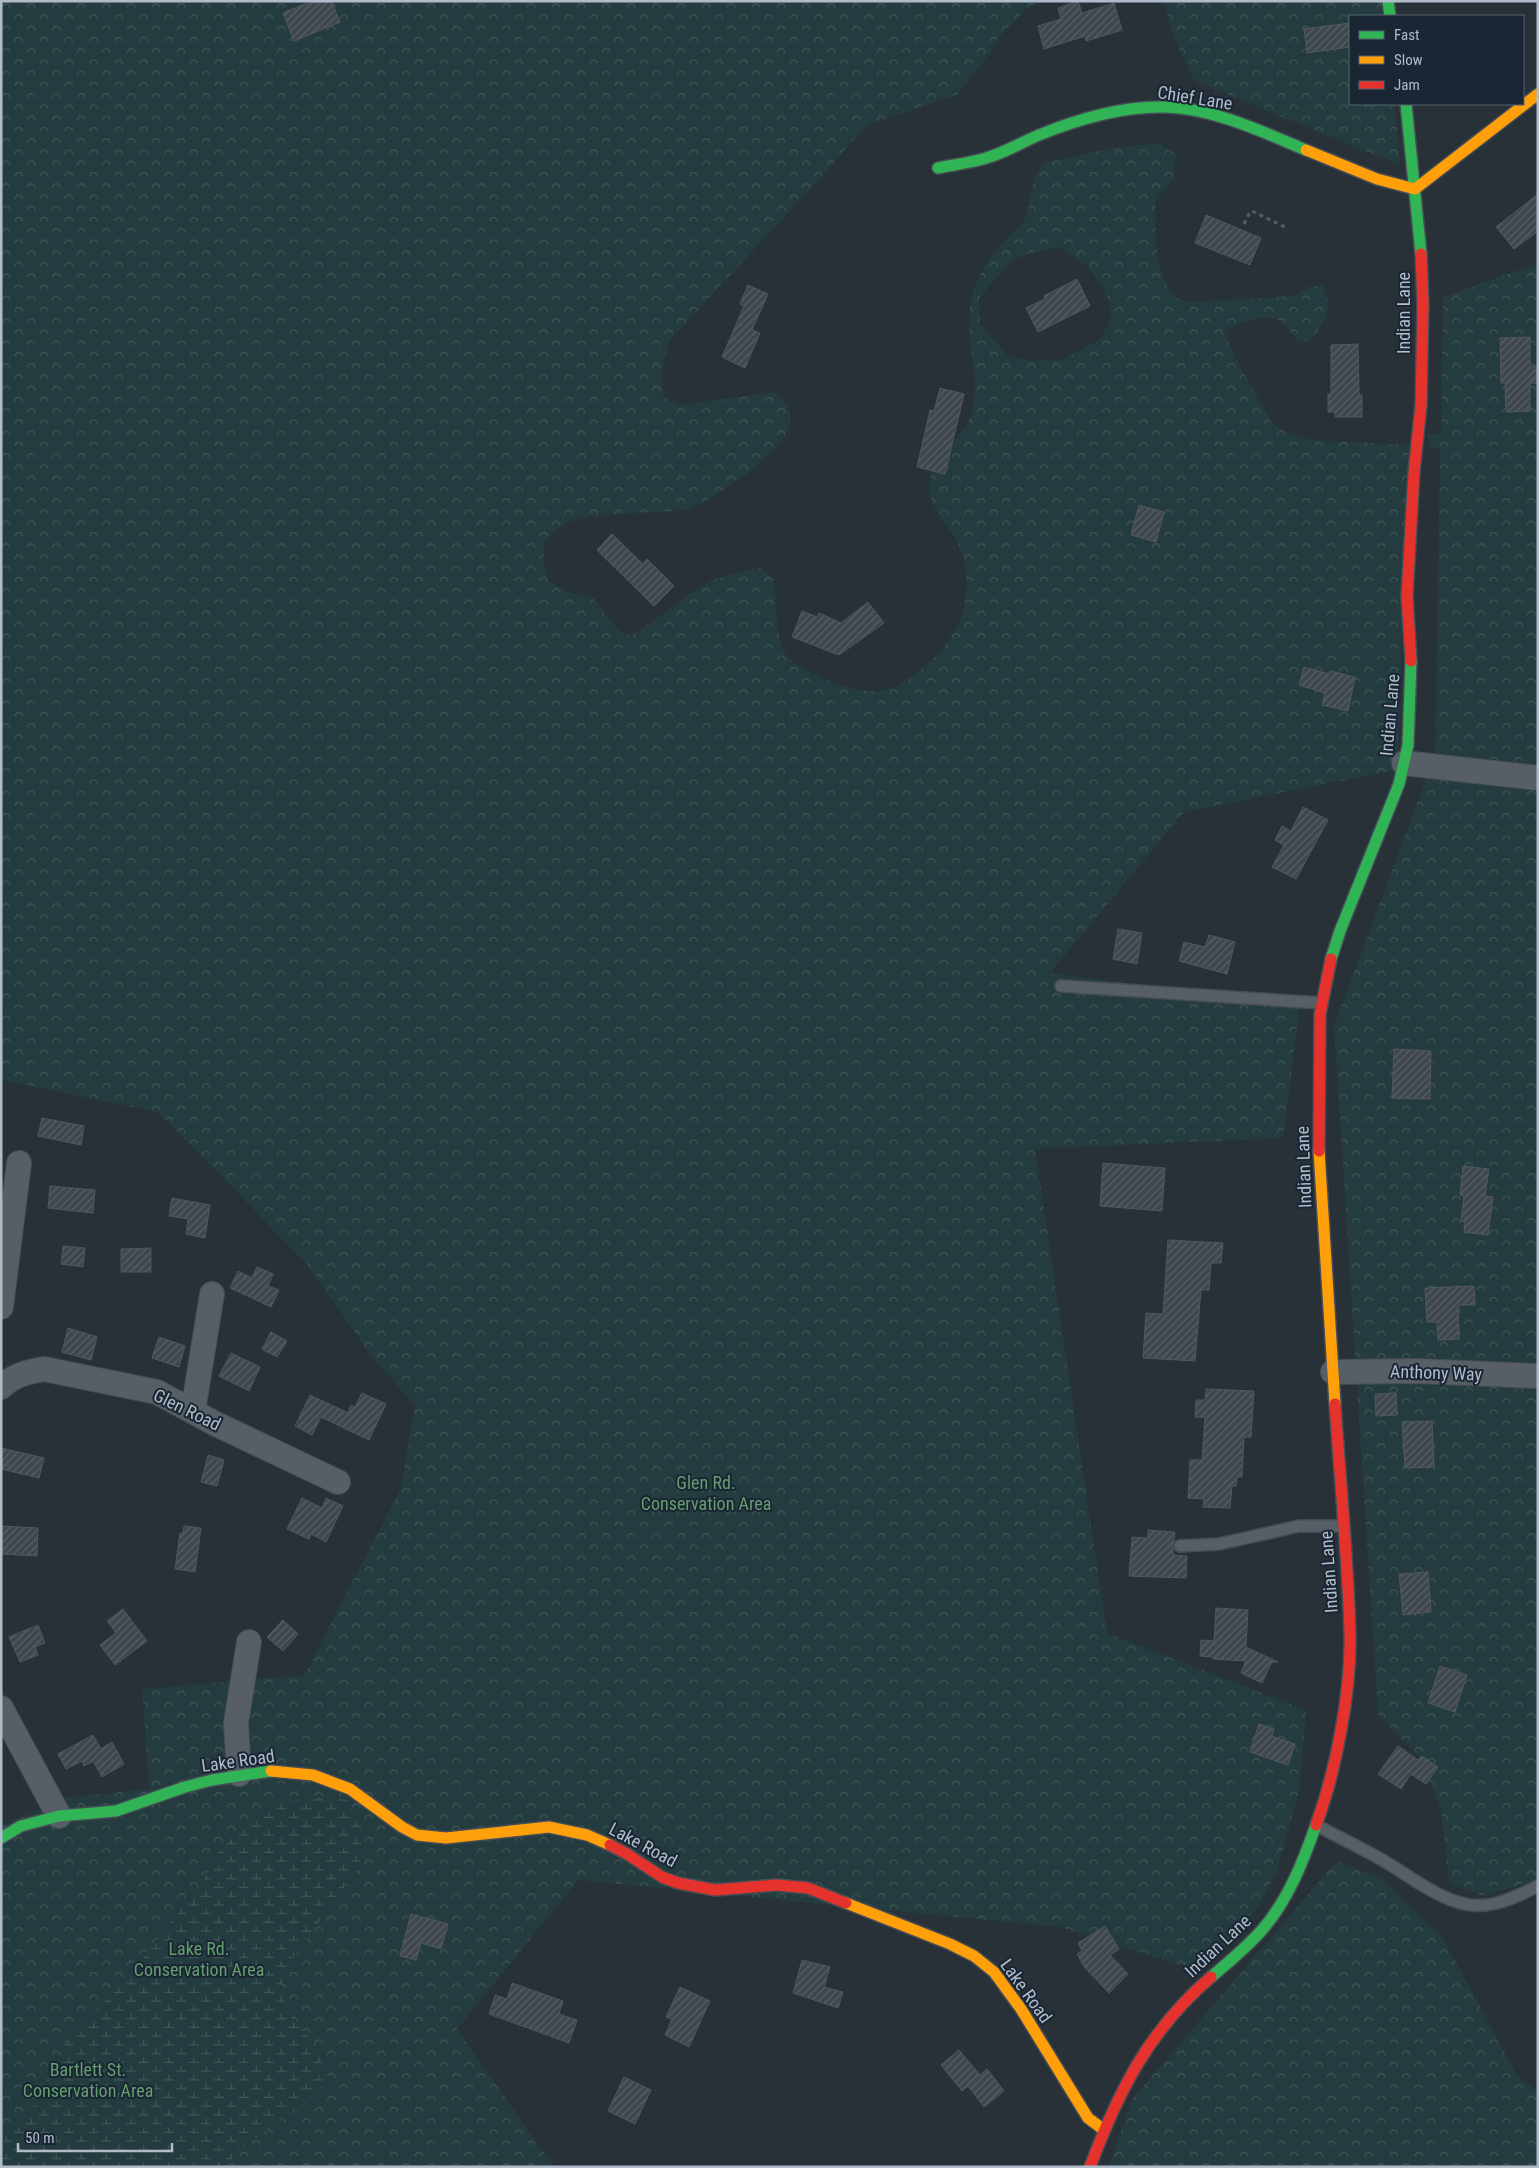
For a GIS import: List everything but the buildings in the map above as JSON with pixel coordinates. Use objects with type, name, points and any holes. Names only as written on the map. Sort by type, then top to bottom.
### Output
[{"type":"street","points":[[1388,1],[1390,15]]},
{"type":"street","points":[[1524,105],[1538,94]]},
{"type":"street","name":"Indian Lane","points":[[1090,2167],[1126,2080],[1151,2040],[1182,2004],[1247,1946],[1272,1918],[1295,1880],[1316,1826],[1339,1736],[1349,1676],[1350,1620],[1319,1158],[1321,1003],[1328,967],[1340,931],[1399,784],[1408,744],[1411,703],[1411,654],[1407,596],[1414,472],[1421,405],[1422,314],[1420,236],[1406,105]]},
{"type":"street","points":[[1415,188],[1524,105]]},
{"type":"street","name":"Chief Lane","points":[[938,168],[983,159],[1013,148],[1040,135],[1096,116],[1132,109],[1166,107],[1208,114],[1242,124],[1377,179],[1415,188]]},
{"type":"street","points":[[1404,763],[1538,778]]},
{"type":"street","points":[[1,1307],[19,1163]]},
{"type":"street","points":[[192,1411],[212,1294]]},
{"type":"street","name":"Glen Road","points":[[1,1387],[15,1376],[29,1371],[44,1369],[157,1392],[338,1482]]},
{"type":"street","name":"Anthony Way","points":[[1333,1372],[1417,1371],[1538,1376]]},
{"type":"street","points":[[239,1774],[236,1722],[249,1642]]},
{"type":"street","points":[[1,1708],[59,1816]]},
{"type":"street","name":"Lake Road","points":[[1,1838],[21,1826],[59,1816],[116,1811],[185,1787],[239,1774],[274,1770],[313,1775],[350,1789],[402,1828],[417,1835],[446,1838],[549,1827],[587,1836],[627,1854],[662,1877],[678,1883],[715,1890],[777,1885],[808,1888],[950,1944],[974,1956],[994,1972],[1021,2009],[1088,2118],[1104,2130]]},
{"type":"lane","points":[[1061,986],[1321,1003]]},
{"type":"lane","points":[[1180,1546],[1220,1544],[1299,1526],[1344,1526]]},
{"type":"lane","points":[[1316,1826],[1382,1860],[1429,1888],[1466,1905],[1498,1903],[1515,1898],[1538,1886]]},
{"type":"path","points":[[1244,224],[1252,211],[1285,227]]},
{"type":"green space","points":[[1,1],[1043,1],[1026,9],[998,38],[989,54],[957,95],[867,125],[817,182],[670,340],[663,368],[664,397],[680,405],[775,392],[789,410],[791,419],[785,436],[775,449],[745,475],[711,498],[677,511],[612,514],[579,519],[562,526],[544,543],[544,563],[548,580],[567,592],[593,598],[618,630],[630,636],[708,582],[730,574],[761,568],[774,580],[778,631],[780,641],[788,657],[808,672],[829,681],[864,691],[879,691],[891,688],[926,666],[946,644],[959,623],[965,604],[965,564],[959,546],[933,503],[929,484],[935,465],[964,428],[972,411],[975,383],[969,315],[976,285],[992,255],[1025,219],[1033,185],[1042,163],[1112,148],[1158,143],[1176,154],[1174,179],[1155,202],[1156,238],[1160,265],[1168,288],[1177,298],[1194,302],[1292,296],[1310,286],[1321,286],[1326,293],[1328,300],[1327,314],[1320,328],[1310,341],[1298,341],[1282,323],[1270,317],[1250,320],[1224,331],[1237,361],[1272,423],[1291,435],[1312,440],[1409,445],[1397,770],[1184,812],[1050,973],[1300,1006],[1283,1138],[1035,1149],[1107,1633],[1306,1710],[1300,1788],[1277,1872],[1260,1904],[1237,1933],[1212,1961],[1198,1971],[1060,1927],[578,1880],[457,2029],[554,2167],[1,2167],[1,1826],[64,1798],[149,1789],[142,1689],[304,1675],[401,1488],[415,1405],[373,1359],[307,1264],[158,1112],[1,1080]],"holes":[[[1059,247],[1089,267],[1109,300],[1111,319],[1100,339],[1063,359],[1030,361],[1008,356],[980,324],[979,298],[1011,261],[1027,254]]]},
{"type":"green space","points":[[1164,1],[1388,1],[1389,15],[1349,15],[1349,105],[1395,105],[1400,165],[1194,81],[1172,33]]},
{"type":"green space","points":[[1538,263],[1538,1882],[1533,1881],[1482,1896],[1449,1882],[1441,1809],[1419,1757],[1378,1715],[1334,1026],[1435,755],[1440,449],[1430,448],[1427,434],[1441,435],[1443,297]]},
{"type":"green space","points":[[315,1797],[348,1800],[364,1830],[359,1867],[293,1957],[279,1989],[292,2020],[315,2044],[329,2080],[303,2106],[241,2149],[224,2167],[1,2167],[1,2128],[17,2127],[40,2098],[51,2064],[74,2032],[126,1980],[204,1880],[219,1851],[245,1825],[277,1803]]},
{"type":"green space","points":[[1337,1861],[1383,1879],[1443,1938],[1517,2075],[1538,2091],[1538,2167],[1109,2167],[1132,2099]]},
{"type":"traffic: fast","points":[[1388,1],[1390,15]]},
{"type":"traffic: fast","points":[[1406,105],[1421,254]]},
{"type":"traffic: fast","points":[[938,168],[990,157],[1039,135],[1085,119],[1117,111],[1149,107],[1183,108],[1219,116],[1306,150]]},
{"type":"traffic: fast","points":[[1331,959],[1340,931],[1399,784],[1408,745],[1411,661]]},
{"type":"traffic: fast","points":[[1,1838],[21,1826],[59,1816],[116,1811],[185,1787],[212,1780],[271,1771]]},
{"type":"traffic: fast","points":[[1211,1977],[1250,1943],[1280,1906],[1294,1880],[1316,1825]]},
{"type":"traffic: slow","points":[[1524,105],[1538,94]]},
{"type":"traffic: slow","points":[[1415,189],[1524,105]]},
{"type":"traffic: slow","points":[[1306,150],[1377,179],[1415,189]]},
{"type":"traffic: slow","points":[[1319,1151],[1335,1404]]},
{"type":"traffic: slow","points":[[271,1771],[313,1775],[350,1789],[402,1827],[417,1835],[446,1838],[549,1827],[587,1835],[610,1845]]},
{"type":"traffic: slow","points":[[846,1903],[950,1944],[974,1956],[994,1972],[1021,2009],[1088,2118],[1104,2130]]},
{"type":"traffic: jam","points":[[1411,661],[1407,596],[1414,472],[1421,405],[1423,304],[1421,254]]},
{"type":"traffic: jam","points":[[1319,1151],[1320,1014],[1331,959]]},
{"type":"traffic: jam","points":[[1316,1825],[1336,1756],[1345,1706],[1350,1657],[1348,1577],[1335,1404]]},
{"type":"traffic: jam","points":[[610,1845],[662,1877],[678,1883],[715,1890],[777,1885],[808,1888],[846,1903]]},
{"type":"traffic: jam","points":[[1090,2167],[1112,2113],[1138,2064],[1170,2018],[1211,1977]]},
{"type":"park label","name":"Glen Rd. Conservation Area","points":[[706,1494]]},
{"type":"park label","name":"Lake Rd. Conservation Area","points":[[199,1959]]},
{"type":"park label","name":"Bartlett St. Conservation Area","points":[[88,2080]]}]
